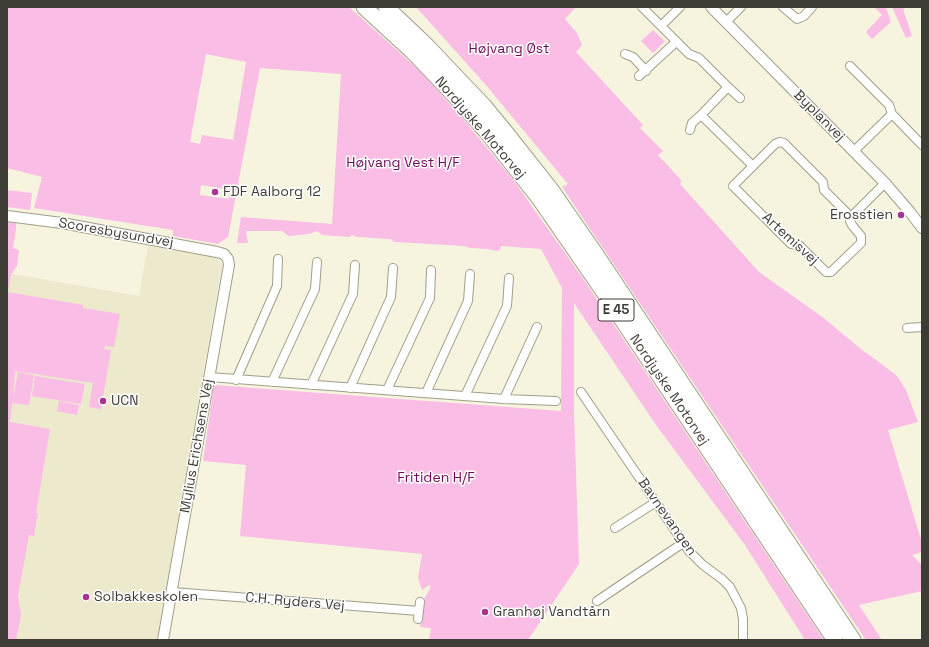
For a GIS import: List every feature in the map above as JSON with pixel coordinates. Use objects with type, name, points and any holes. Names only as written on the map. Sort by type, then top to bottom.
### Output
[{"type":"highway","name":"Nordjyske Motorvej","points":[[364,7],[412,52],[456,97],[492,138],[538,198],[601,288],[835,640]]},
{"type":"highway","name":"Nordjyske Motorvej","points":[[386,7],[427,46],[484,106],[552,191],[853,640]]},
{"type":"street","points":[[642,7],[676,42],[689,54],[699,58],[740,98]]},
{"type":"street","points":[[661,26],[680,7]]},
{"type":"street","name":"Byplanvej","points":[[712,7],[885,183],[922,228]]},
{"type":"street","points":[[726,22],[741,7]]},
{"type":"street","points":[[783,7],[797,19],[804,16],[812,7]]},
{"type":"street","points":[[625,54],[633,57],[642,73],[676,42]]},
{"type":"street","points":[[850,66],[889,105],[892,114],[922,145]]},
{"type":"street","points":[[690,130],[692,123],[728,87]]},
{"type":"street","points":[[701,114],[753,166]]},
{"type":"street","points":[[854,151],[892,114]]},
{"type":"street","name":"Artemisvej","points":[[780,142],[784,143],[823,182],[824,190],[851,217],[850,221],[852,225],[861,236],[861,243],[834,270],[831,272],[826,272],[799,245],[791,244],[730,184],[753,166],[775,144],[780,142]]},
{"type":"street","points":[[851,217],[885,183]]},
{"type":"street","name":"Scoresbysundvej","points":[[7,216],[62,223],[224,254]]},
{"type":"street","name":"Mylius Erichsens Vej","points":[[163,640],[229,265],[228,259],[224,254]]},
{"type":"street","points":[[236,380],[277,286],[278,259]]},
{"type":"street","points":[[272,382],[315,289],[317,262]]},
{"type":"street","points":[[311,385],[353,294],[355,265]]},
{"type":"street","points":[[350,388],[391,297],[393,268]]},
{"type":"street","points":[[387,390],[430,298],[431,270]]},
{"type":"street","points":[[426,393],[468,301],[470,274]]},
{"type":"street","points":[[465,396],[507,306],[509,278]]},
{"type":"street","points":[[504,399],[537,327]]},
{"type":"street","points":[[907,328],[922,327]]},
{"type":"street","points":[[209,377],[504,399],[556,401]]},
{"type":"street","name":"Bavnevangen","points":[[581,392],[683,543],[695,558],[730,587],[741,608],[743,619],[743,640]]},
{"type":"street","points":[[615,528],[656,502]]},
{"type":"street","points":[[597,601],[683,543]]},
{"type":"street","name":"C.H. Ryders Vej","points":[[172,592],[419,615],[420,602]]},
{"type":"shaded area","name":"UCN","points":[[148,246],[218,258],[222,265],[157,640],[7,640],[7,273],[139,296]]},
{"type":"green space","points":[[7,7],[349,7],[421,72],[464,120],[514,181],[582,277],[824,640],[805,640],[745,545],[656,425],[574,303],[574,412],[579,564],[528,640],[429,640],[431,628],[420,627],[424,599],[431,587],[429,585],[422,590],[418,578],[422,554],[240,536],[246,465],[203,461],[214,385],[561,411],[562,288],[541,249],[501,246],[500,250],[496,251],[464,246],[395,242],[390,239],[357,237],[352,235],[349,237],[322,235],[317,231],[309,234],[289,236],[282,231],[246,231],[248,243],[237,243],[241,217],[332,224],[341,74],[260,68],[228,237],[218,244],[173,236],[173,230],[34,208],[42,177],[7,168]],"holes":[[[206,54],[246,62],[233,140],[202,135],[200,144],[190,142]],[[201,185],[230,190],[229,199],[200,195]]]},
{"type":"green space","name":"Højvang Øst","points":[[416,7],[576,7],[565,19],[577,33],[582,45],[576,52],[643,125],[640,128],[663,151],[658,155],[682,181],[680,184],[759,272],[825,319],[862,350],[897,376],[906,390],[918,422],[888,430],[922,543],[922,552],[912,555],[922,565],[922,591],[859,605],[882,640],[866,640],[562,187],[568,184],[485,84]]},
{"type":"green space","points":[[874,7],[886,7],[891,22],[872,39],[866,32],[882,15]]},
{"type":"green space","points":[[892,7],[908,7],[903,9],[912,36],[906,38]]},
{"type":"green space","points":[[653,30],[665,41],[653,53],[641,41]]},
{"type":"green space","points":[[7,190],[32,193],[30,210],[7,207]]},
{"type":"green space","points":[[7,222],[16,222],[13,248],[19,250],[17,266],[11,275],[8,292],[83,305],[83,308],[120,314],[114,347],[105,346],[104,349],[111,350],[101,409],[89,407],[93,383],[15,371],[13,398],[18,372],[34,375],[29,405],[12,403],[10,422],[50,429],[36,513],[38,513],[34,536],[29,535],[18,596],[21,616],[16,640],[7,640]]},
{"type":"green space","points":[[35,376],[85,384],[81,404],[32,396]]},
{"type":"green space","points":[[59,401],[79,405],[77,415],[57,411]]},
{"type":"place","name":"FDF Aalborg 12","points":[[215,192]]},
{"type":"place","name":"Erosstien","points":[[901,215]]},
{"type":"place","name":"UCN","points":[[103,401]]},
{"type":"place","name":"Solbakkeskolen","points":[[86,597]]},
{"type":"place","name":"Granhøj Vandtårn","points":[[485,612]]},
{"type":"park label","name":"Højvang Vest H/F","points":[[403,163]]},
{"type":"park label","name":"Fritiden H/F","points":[[436,478]]}]
